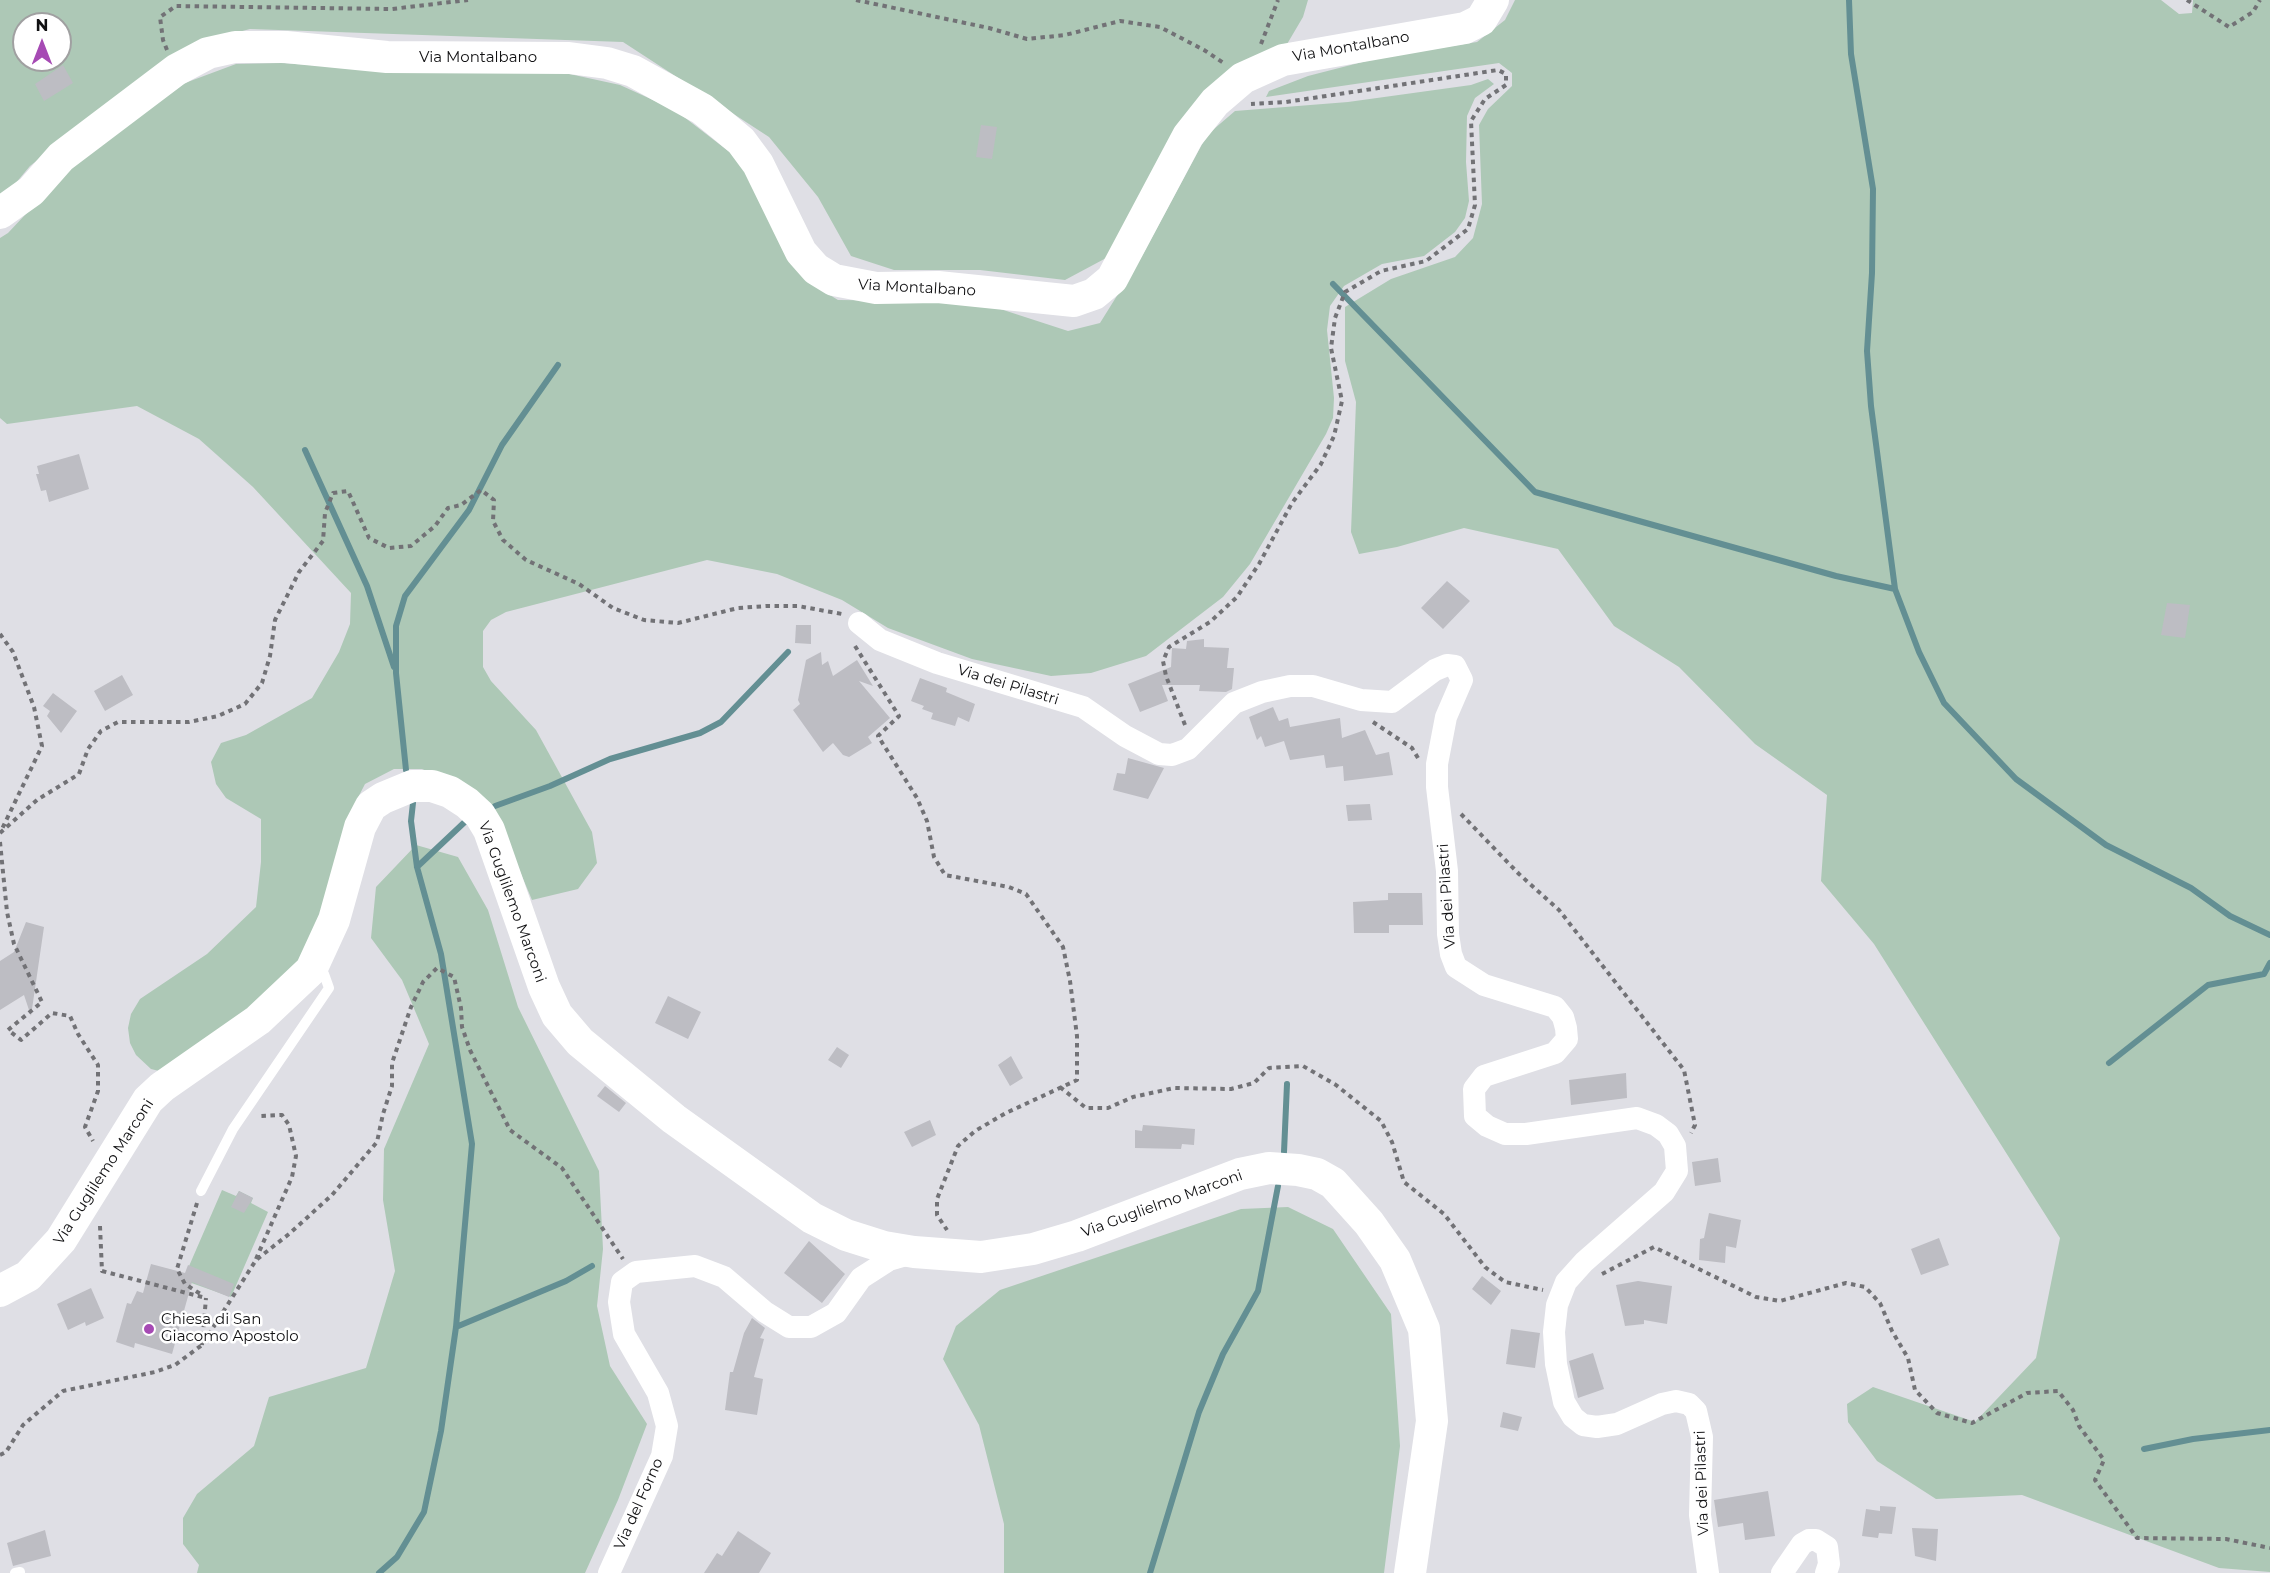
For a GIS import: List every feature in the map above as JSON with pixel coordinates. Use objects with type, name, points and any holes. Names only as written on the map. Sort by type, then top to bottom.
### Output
[{"type":"street","name":"Via Montalbano","points":[[0,213],[31,191],[61,157],[176,70],[208,53],[235,47],[286,47],[387,57],[569,58],[607,63],[633,70],[702,109],[741,141],[758,164],[801,252],[816,269],[834,280],[876,288],[938,287],[1074,301],[1094,294],[1112,279],[1188,136],[1215,102],[1252,74],[1283,60],[1465,28],[1480,20],[1494,0]]},
{"type":"street","name":"Via dei Pilastri","points":[[859,623],[880,639],[937,663],[1083,707],[1125,736],[1159,754],[1181,753],[1188,749],[1234,703],[1262,692],[1313,686],[1369,702],[1392,702],[1435,670],[1447,664],[1455,666],[1462,680],[1446,717],[1437,764],[1437,787],[1447,871],[1448,934],[1456,967],[1484,985],[1555,1007],[1563,1017],[1567,1039],[1555,1053],[1484,1076],[1474,1089],[1475,1116],[1487,1126],[1505,1134],[1526,1134],[1637,1118],[1656,1125],[1668,1134],[1675,1146],[1678,1159],[1677,1171],[1664,1192],[1584,1262],[1566,1282],[1557,1305],[1554,1332],[1561,1390],[1573,1417],[1583,1425],[1597,1427],[1617,1424],[1662,1404],[1676,1401],[1689,1404],[1699,1416],[1702,1437],[1700,1515],[1708,1573]]},
{"type":"street","name":"Via Guglilemo Marconi","points":[[0,1291],[28,1276],[62,1240],[148,1100],[162,1087],[258,1020],[311,970],[334,920],[360,827],[371,806],[382,798],[412,786],[432,786],[450,792],[480,815],[489,830],[544,987],[557,1015],[580,1042],[674,1119],[812,1218],[846,1235],[884,1247],[966,1256]]},
{"type":"street","name":"Via Guglielmo Marconi","points":[[966,1256],[981,1257],[1033,1249],[1077,1236],[1240,1174],[1269,1168],[1317,1174],[1333,1183],[1369,1222],[1395,1260],[1424,1329],[1432,1421],[1410,1573]]},
{"type":"street","points":[[636,1272],[695,1266],[724,1277],[765,1312],[789,1327],[811,1327],[836,1313],[861,1278],[889,1260],[914,1252]]},
{"type":"street","name":"Via del Forno","points":[[609,1573],[662,1456],[667,1426],[658,1393],[624,1334],[619,1302],[622,1282],[636,1272]]},
{"type":"street","points":[[1782,1573],[1802,1544],[1816,1540],[1822,1543],[1829,1553],[1826,1573]]},
{"type":"lane","points":[[201,1191],[241,1118],[329,988],[324,974],[318,969],[311,970]]},
{"type":"path","points":[[176,70],[163,40],[160,17],[176,6],[392,9],[468,0]]},
{"type":"path","points":[[856,0],[989,28],[1028,39],[1065,35],[1120,21],[1160,27],[1252,74],[1261,42],[1270,25],[1278,0]]},
{"type":"path","points":[[2187,0],[2229,27],[2253,12],[2260,0]]},
{"type":"path","points":[[1181,753],[1185,724],[1162,662],[1169,647],[1210,622],[1237,597],[1259,564],[1292,503],[1321,464],[1334,436],[1342,401],[1331,348],[1335,318],[1346,292],[1381,271],[1426,261],[1468,229],[1475,205],[1471,121],[1485,99],[1506,85],[1506,74],[1498,70],[1286,102],[1252,104],[1215,102]]},
{"type":"path","points":[[0,833],[37,800],[79,774],[88,749],[101,731],[118,722],[189,722],[218,716],[245,704],[262,683],[270,656],[275,620],[299,572],[323,541],[325,513],[333,493],[348,491],[369,538],[389,548],[411,546],[435,526],[448,508],[461,505],[481,490],[494,500],[493,521],[502,540],[525,560],[579,584],[613,608],[644,620],[678,623],[738,608],[798,606],[844,614],[859,623],[855,648],[899,716],[878,736],[917,798],[927,820],[934,857],[945,875],[1010,887],[1026,894],[1063,947],[1077,1036],[1077,1080],[986,1125],[958,1146],[937,1199],[937,1215],[966,1256]]},
{"type":"path","points":[[0,634],[13,652],[34,707],[42,746],[0,833]]},
{"type":"path","points":[[1368,719],[1412,748],[1437,787]]},
{"type":"path","points":[[1466,819],[1519,874],[1559,910],[1684,1070],[1695,1125],[1678,1159]]},
{"type":"path","points":[[0,842],[7,912],[14,944],[42,1002],[8,1030],[21,1040],[52,1013],[70,1016],[78,1034],[98,1065],[98,1091],[85,1127],[93,1137],[102,1271],[206,1298]]},
{"type":"path","points":[[256,1260],[333,1195],[377,1142],[382,1114],[392,1086],[392,1063],[404,1036],[411,1006],[423,982],[437,968],[454,977],[461,1008],[462,1027],[482,1077],[510,1130],[562,1168],[616,1252],[636,1272]]},
{"type":"path","points":[[1059,1087],[1070,1093],[1086,1108],[1108,1108],[1133,1097],[1174,1088],[1231,1089],[1254,1083],[1269,1068],[1303,1066],[1336,1085],[1381,1121],[1392,1142],[1404,1182],[1444,1214],[1485,1267],[1505,1282],[1540,1292],[1566,1282],[1608,1273],[1654,1247],[1733,1288],[1756,1297],[1780,1301],[1846,1283],[1865,1287],[1880,1303],[1892,1331],[1908,1358],[1915,1390],[1937,1413],[1972,1423],[2027,1393],[2058,1391],[2073,1410],[2079,1426],[2104,1460],[2095,1480],[2137,1538],[2226,1539],[2270,1548]]},
{"type":"path","points":[[0,1455],[6,1452],[23,1425],[63,1391],[155,1372],[175,1365],[202,1345],[256,1260],[292,1177],[296,1156],[289,1125],[282,1115],[241,1118]]},
{"type":"path","points":[[201,1191],[177,1269],[185,1284],[206,1298]]},
{"type":"path","points":[[202,1345],[206,1298]]},
{"type":"green space","points":[[0,0],[1308,0],[1303,17],[1280,56],[1218,86],[1108,257],[1065,280],[980,270],[894,270],[851,256],[818,197],[769,137],[623,42],[250,29],[200,42],[153,69],[30,166],[0,202]]},
{"type":"green space","points":[[1515,0],[2161,0],[2179,14],[2192,13],[2193,0],[2270,0],[2270,1572],[2219,1568],[2022,1495],[1936,1499],[1877,1461],[1848,1422],[1847,1404],[1873,1387],[1975,1422],[2036,1358],[2060,1238],[1874,944],[1821,881],[1827,795],[1755,744],[1679,667],[1614,626],[1558,549],[1464,528],[1397,547],[1359,554],[1351,532],[1356,402],[1345,361],[1345,307],[1391,279],[1455,257],[1473,238],[1482,204],[1479,125],[1488,109],[1512,86],[1512,73],[1499,63],[1266,97],[1269,91],[1308,76],[1382,57],[1477,42],[1505,20]]},
{"type":"green space","points":[[281,63],[429,73],[565,73],[620,85],[675,110],[749,167],[774,232],[810,283],[838,300],[932,301],[988,305],[1068,331],[1100,323],[1143,254],[1207,135],[1235,111],[1348,102],[1471,85],[1488,79],[1494,84],[1475,98],[1467,116],[1466,162],[1469,201],[1465,218],[1455,232],[1424,256],[1382,264],[1344,286],[1330,306],[1327,330],[1334,398],[1333,418],[1326,434],[1250,564],[1223,597],[1146,656],[1091,673],[1051,676],[972,659],[888,628],[842,600],[777,574],[707,560],[506,612],[491,620],[483,631],[483,667],[491,681],[536,730],[592,832],[597,863],[578,889],[532,900],[516,862],[473,791],[422,769],[394,769],[365,784],[346,821],[330,890],[302,962],[258,1003],[159,1071],[151,1069],[136,1055],[130,1043],[128,1028],[131,1014],[140,999],[207,954],[256,907],[261,862],[261,819],[226,798],[216,784],[211,762],[221,743],[246,735],[312,698],[339,652],[350,624],[351,593],[253,487],[199,439],[137,406],[7,424],[0,418],[0,238],[8,233],[69,168],[185,83],[236,64]]},
{"type":"green space","points":[[416,845],[458,857],[488,910],[518,1007],[599,1171],[603,1249],[597,1306],[610,1366],[647,1424],[618,1500],[585,1573],[197,1573],[199,1565],[183,1544],[183,1518],[197,1494],[254,1446],[269,1397],[366,1368],[395,1271],[383,1200],[384,1149],[429,1044],[402,980],[371,938],[376,887]]},
{"type":"green space","points":[[222,1190],[236,1196],[239,1191],[253,1198],[251,1203],[268,1212],[231,1297],[183,1280]]},
{"type":"green space","points":[[1288,1207],[1333,1229],[1391,1314],[1400,1446],[1384,1573],[1004,1573],[1004,1524],[979,1425],[943,1359],[956,1326],[1000,1290],[1241,1209]]},
{"type":"building","points":[[53,72],[67,72],[73,83],[44,101],[35,84]]},
{"type":"building","points":[[981,125],[997,127],[992,159],[976,157]]},
{"type":"building","points":[[79,454],[89,489],[49,502],[46,490],[41,491],[36,474],[39,474],[37,466]]},
{"type":"building","points":[[1447,581],[1470,601],[1443,629],[1421,608]]},
{"type":"building","points":[[2167,603],[2190,605],[2185,638],[2161,635]]},
{"type":"building","points":[[796,625],[811,625],[811,644],[795,643]]},
{"type":"building","points":[[1204,639],[1204,647],[1229,648],[1227,668],[1234,668],[1232,689],[1226,692],[1199,691],[1200,685],[1162,685],[1168,701],[1140,712],[1128,684],[1171,667],[1172,648],[1186,649],[1187,641]]},
{"type":"building","points":[[821,652],[822,665],[828,661],[833,676],[857,660],[873,686],[859,681],[890,718],[868,737],[872,743],[849,757],[843,755],[833,743],[823,752],[793,710],[800,704],[798,700],[806,660]]},
{"type":"building","points":[[122,675],[133,695],[105,711],[94,691]]},
{"type":"building","points":[[920,678],[947,688],[946,692],[975,704],[969,722],[958,717],[955,726],[931,719],[933,713],[922,709],[924,706],[911,701]]},
{"type":"building","points":[[53,693],[77,711],[61,733],[47,716],[50,711],[43,706]]},
{"type":"building","points":[[1273,707],[1279,721],[1288,718],[1290,727],[1340,718],[1342,738],[1365,730],[1376,755],[1389,752],[1393,775],[1344,781],[1343,766],[1326,768],[1324,755],[1290,760],[1284,741],[1265,747],[1261,736],[1257,740],[1249,717]]},
{"type":"building","points":[[1128,758],[1164,768],[1148,799],[1113,790],[1117,773],[1125,774]]},
{"type":"building","points":[[1370,804],[1372,820],[1348,821],[1346,805]]},
{"type":"building","points":[[1388,893],[1422,893],[1423,925],[1389,925],[1389,933],[1354,933],[1353,902],[1388,900]]},
{"type":"building","points":[[26,922],[44,927],[31,1016],[24,995],[0,1010],[0,961],[14,952]]},
{"type":"building","points":[[668,996],[701,1012],[688,1039],[655,1023]]},
{"type":"building","points":[[837,1047],[849,1055],[841,1068],[828,1060]]},
{"type":"building","points":[[1011,1056],[1023,1078],[1010,1086],[998,1065]]},
{"type":"building","points":[[1626,1073],[1627,1098],[1571,1105],[1569,1080]]},
{"type":"building","points":[[605,1086],[626,1103],[619,1112],[597,1096]]},
{"type":"building","points":[[930,1120],[936,1135],[912,1147],[904,1132]]},
{"type":"building","points":[[1143,1125],[1195,1129],[1194,1145],[1182,1144],[1181,1149],[1135,1148],[1135,1130],[1142,1131]]},
{"type":"building","points":[[1718,1158],[1721,1182],[1695,1186],[1692,1162]]},
{"type":"building","points":[[239,1191],[253,1198],[244,1213],[231,1207]]},
{"type":"building","points":[[1709,1213],[1741,1220],[1736,1248],[1726,1246],[1725,1263],[1699,1260],[1700,1239],[1704,1238]]},
{"type":"building","points":[[1939,1238],[1949,1265],[1921,1275],[1911,1249]]},
{"type":"building","points":[[809,1241],[845,1274],[822,1303],[784,1273]]},
{"type":"building","points":[[151,1264],[185,1273],[188,1265],[234,1284],[229,1297],[192,1282],[172,1354],[135,1343],[134,1348],[116,1342],[127,1303],[131,1304],[137,1291],[143,1293]]},
{"type":"building","points":[[1482,1276],[1501,1291],[1491,1305],[1472,1289]]},
{"type":"building","points":[[1638,1281],[1672,1286],[1667,1324],[1644,1320],[1644,1324],[1625,1326],[1616,1285]]},
{"type":"building","points":[[91,1288],[104,1318],[86,1326],[85,1322],[68,1330],[57,1304]]},
{"type":"building","points":[[752,1318],[765,1328],[760,1338],[764,1339],[754,1377],[763,1379],[757,1415],[725,1410],[730,1372],[733,1372],[744,1333]]},
{"type":"building","points":[[1511,1329],[1540,1333],[1535,1368],[1506,1364]]},
{"type":"building","points":[[1593,1353],[1604,1389],[1578,1398],[1569,1361]]},
{"type":"building","points":[[1503,1412],[1522,1417],[1518,1431],[1500,1427]]},
{"type":"building","points":[[1768,1491],[1775,1536],[1745,1540],[1743,1523],[1718,1527],[1714,1500]]},
{"type":"building","points":[[1880,1506],[1896,1507],[1892,1534],[1879,1533],[1878,1538],[1862,1536],[1866,1509],[1880,1511]]},
{"type":"building","points":[[1912,1528],[1938,1529],[1936,1561],[1915,1556]]},
{"type":"building","points":[[45,1530],[51,1556],[13,1566],[7,1543]]},
{"type":"building","points":[[738,1531],[771,1553],[759,1573],[704,1573],[717,1553],[722,1556]]},
{"type":"waterway","points":[[1849,0],[1851,54],[1873,189],[1872,273],[1867,351],[1871,406],[1895,589],[1919,652],[1944,703],[2016,779],[2106,845],[2191,888],[2230,916],[2270,935]]},
{"type":"waterway","points":[[1333,284],[1535,492],[1836,576],[1895,589]]},
{"type":"waterway","points":[[406,770],[396,673],[396,626],[405,596],[469,510],[502,445],[558,365]]},
{"type":"waterway","points":[[305,450],[367,586],[394,667]]},
{"type":"waterway","points":[[495,806],[550,786],[610,759],[700,733],[721,722],[788,652]]},
{"type":"waterway","points":[[379,1573],[397,1557],[424,1512],[441,1431],[456,1327],[472,1144],[441,954],[417,867],[411,821],[413,803]]},
{"type":"waterway","points":[[417,867],[469,818]]},
{"type":"waterway","points":[[2109,1063],[2208,985],[2264,974],[2270,963]]},
{"type":"waterway","points":[[1284,1152],[1287,1084]]},
{"type":"waterway","points":[[1150,1573],[1199,1412],[1223,1354],[1258,1291],[1278,1186]]},
{"type":"waterway","points":[[456,1327],[566,1281],[592,1266]]},
{"type":"waterway","points":[[2144,1449],[2193,1439],[2270,1430]]},
{"type":"place","name":"Chiesa di San Giacomo Apostolo","points":[[149,1329]]}]
